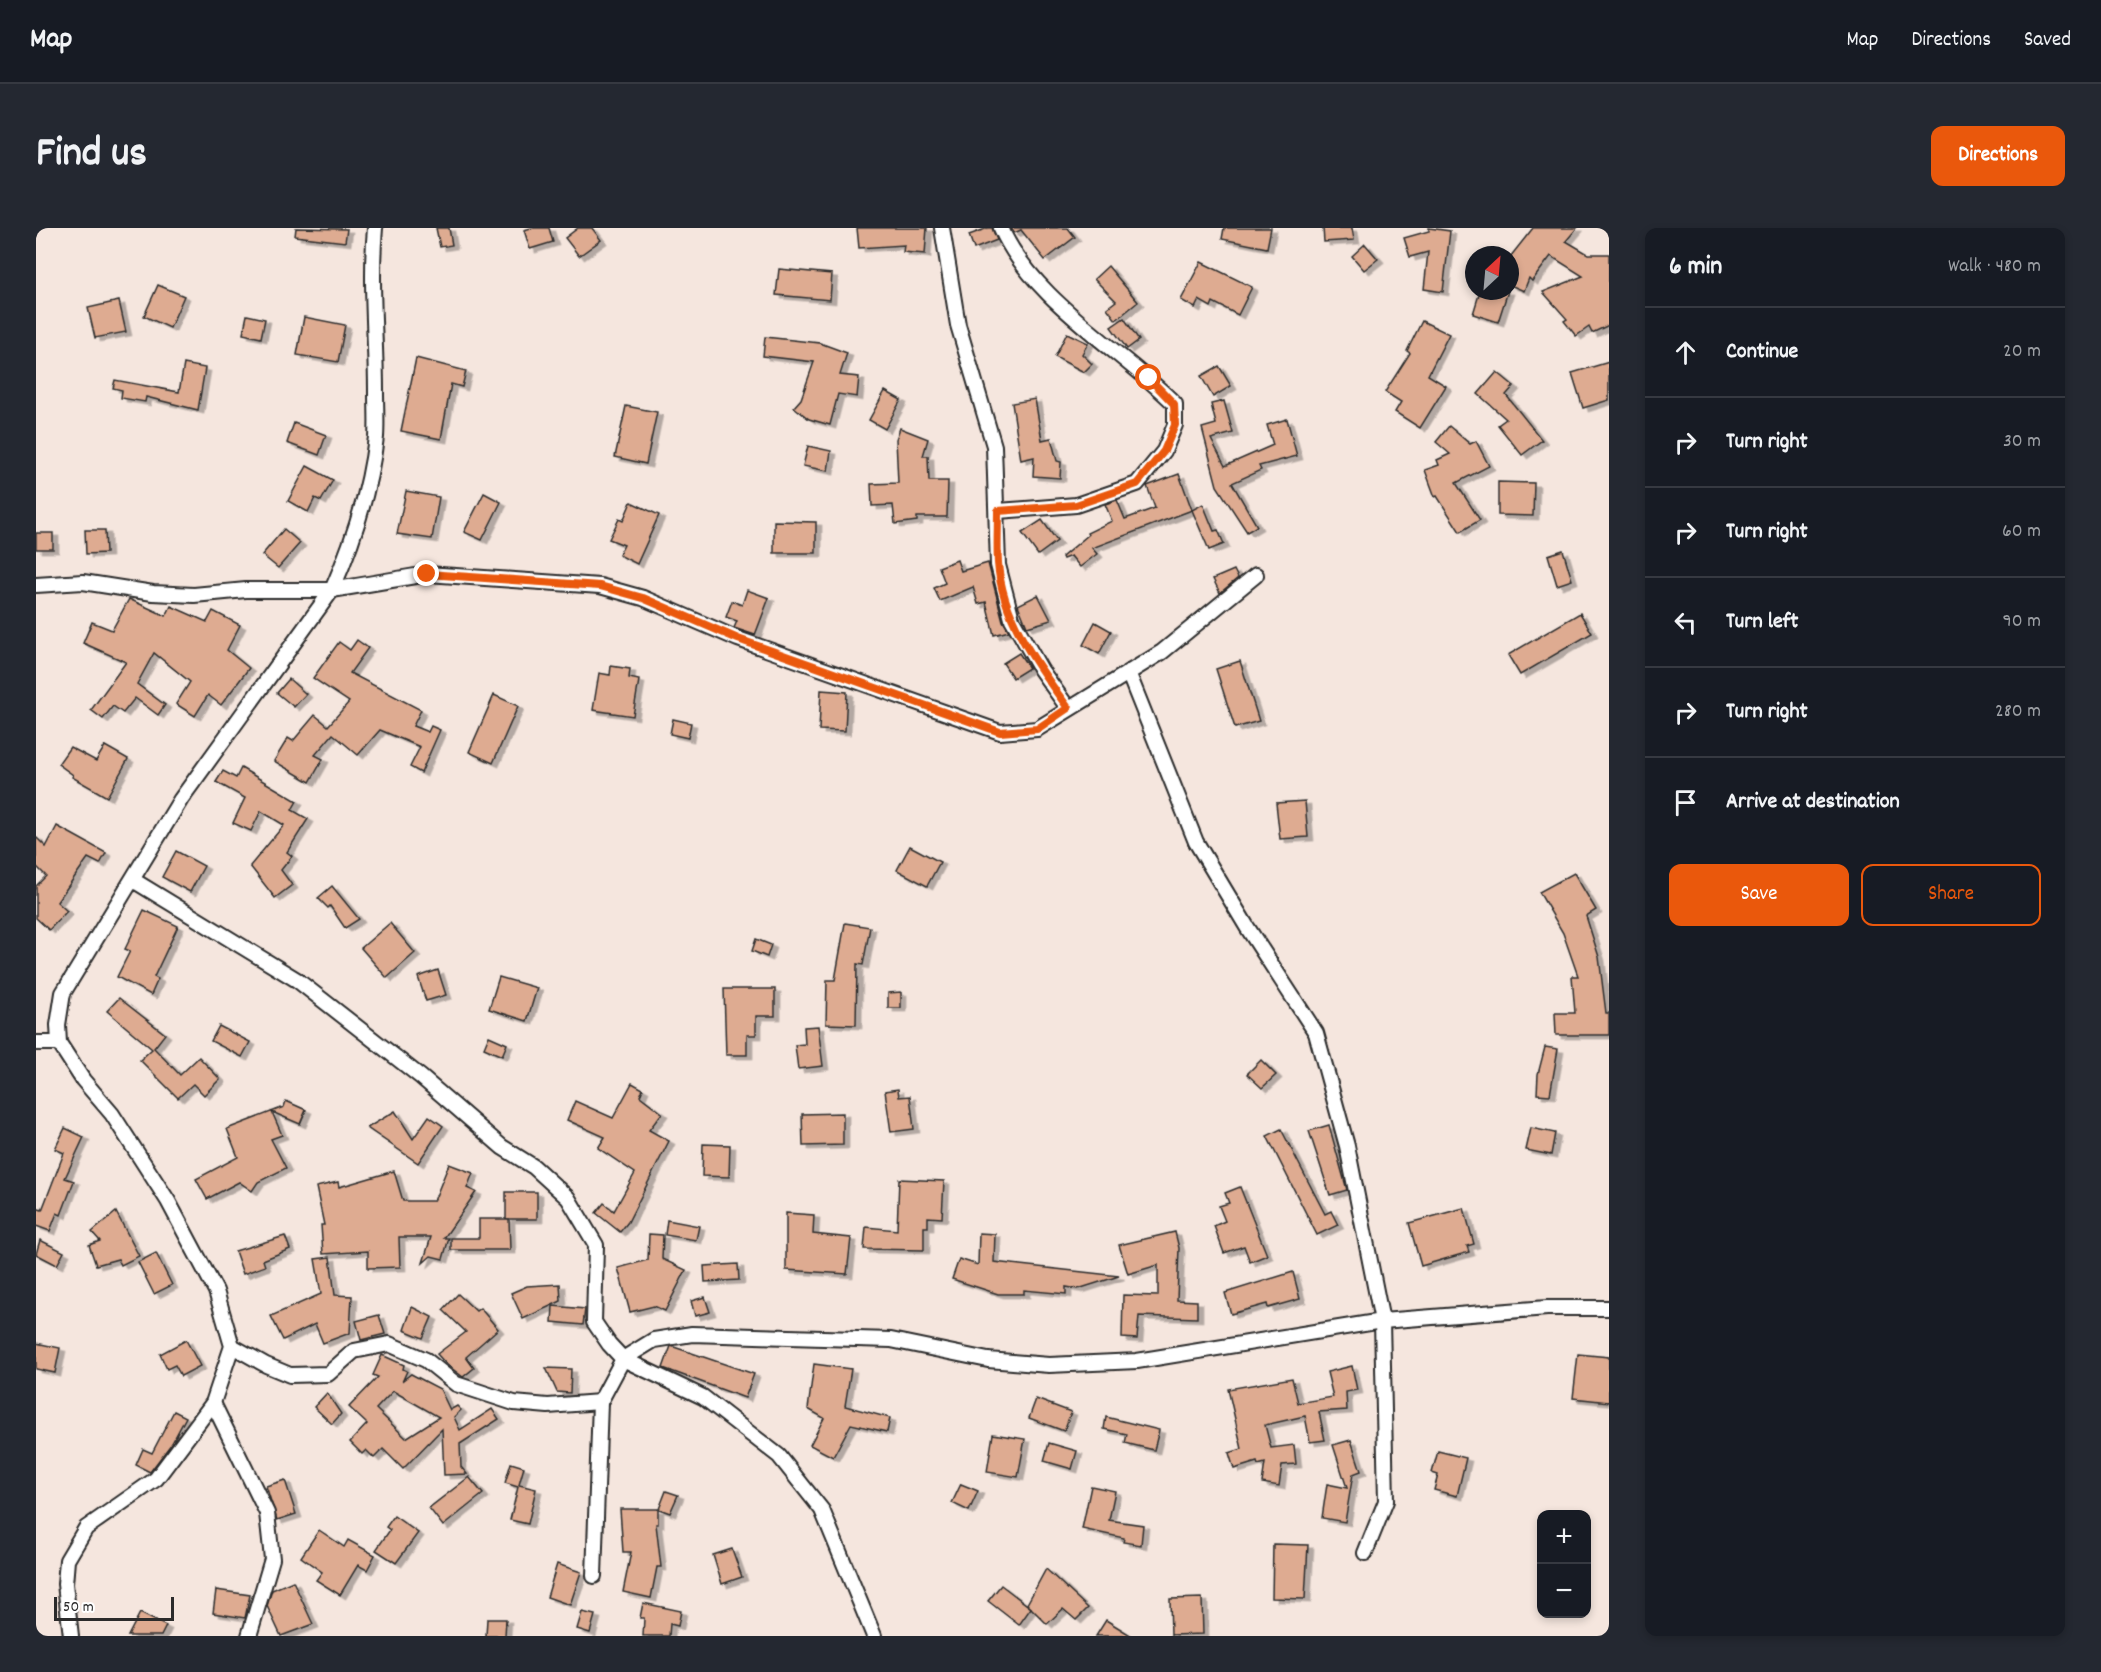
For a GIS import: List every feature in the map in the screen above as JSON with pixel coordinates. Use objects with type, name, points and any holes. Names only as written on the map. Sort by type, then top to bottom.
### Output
[{"type":"street","points":[[71,1636],[65,1584],[67,1560],[86,1528],[156,1479],[213,1403],[232,1346],[216,1291],[168,1201],[112,1114],[83,1080],[59,1043],[58,1024],[63,993],[181,799],[332,590],[349,553],[363,503],[376,436],[376,320],[372,260],[375,228]]},
{"type":"street","points":[[942,228],[958,325],[994,446],[998,511],[998,565],[1012,619],[1041,670],[1068,708]]},
{"type":"street","points":[[998,511],[1076,505],[1137,484],[1164,451],[1175,425],[1174,404],[1149,378],[1050,295],[1007,243],[1001,228]]},
{"type":"street","points":[[36,585],[83,582],[153,593],[194,595],[246,590],[332,590],[427,574],[600,586],[643,598],[738,639],[1000,732],[1037,729],[1162,652],[1256,575]]},
{"type":"street","points":[[1128,672],[1196,842],[1247,927],[1316,1033],[1347,1146],[1382,1321],[1386,1501],[1365,1553]]},
{"type":"street","points":[[133,880],[297,980],[323,999],[421,1077],[502,1147],[534,1167],[568,1198],[596,1245],[594,1322],[609,1344],[623,1359],[703,1397],[779,1456],[822,1510],[874,1636]]},
{"type":"street","points":[[36,1043],[59,1043]]},
{"type":"street","points":[[594,1576],[600,1402],[623,1359],[654,1340],[692,1334],[891,1340],[988,1360],[1049,1365],[1137,1361],[1382,1321],[1547,1308],[1609,1308]]},
{"type":"street","points":[[232,1346],[290,1375],[328,1374],[354,1351],[390,1344],[426,1360],[456,1384],[514,1403],[548,1406],[600,1402]]},
{"type":"street","points":[[213,1403],[267,1513],[272,1559],[249,1636]]},
{"type":"building","points":[[296,228],[347,229],[345,242],[295,236]]},
{"type":"building","points":[[436,228],[449,228],[452,245],[440,247]]},
{"type":"building","points":[[549,228],[553,242],[530,249],[524,230]]},
{"type":"building","points":[[578,228],[592,228],[601,240],[579,256],[565,238]]},
{"type":"building","points":[[857,228],[927,228],[925,254],[903,252],[904,245],[859,248]]},
{"type":"building","points":[[992,228],[997,240],[974,249],[969,235]]},
{"type":"building","points":[[1011,228],[1068,228],[1075,237],[1045,260],[1021,230],[1014,233]]},
{"type":"building","points":[[1224,228],[1271,228],[1267,248],[1222,239]]},
{"type":"building","points":[[1323,228],[1352,228],[1354,240],[1324,242]]},
{"type":"building","points":[[1429,228],[1450,231],[1443,292],[1424,289],[1428,252],[1410,257],[1404,238],[1429,231]]},
{"type":"building","points":[[1533,228],[1577,228],[1566,241],[1588,254],[1609,254],[1609,325],[1592,333],[1589,327],[1576,336],[1564,321],[1567,319],[1543,292],[1583,276],[1551,256],[1532,281],[1529,278],[1524,291],[1519,289],[1519,246]]},
{"type":"building","points":[[1365,244],[1378,259],[1364,270],[1352,256]]},
{"type":"building","points":[[1201,262],[1252,287],[1238,315],[1213,302],[1211,307],[1199,300],[1195,308],[1181,300]]},
{"type":"building","points":[[1108,266],[1138,302],[1116,320],[1107,308],[1116,301],[1094,279]]},
{"type":"building","points":[[779,269],[832,274],[830,300],[776,295]]},
{"type":"building","points":[[158,285],[184,296],[170,328],[144,316]]},
{"type":"building","points":[[1477,300],[1505,300],[1498,322],[1473,314]]},
{"type":"building","points":[[119,301],[126,332],[95,338],[88,308]]},
{"type":"building","points":[[247,315],[265,319],[261,338],[243,334]]},
{"type":"building","points":[[304,317],[345,325],[338,362],[297,355]]},
{"type":"building","points":[[1124,318],[1139,340],[1127,349],[1111,327]]},
{"type":"building","points":[[1422,321],[1449,334],[1428,375],[1446,386],[1420,428],[1395,412],[1401,402],[1385,392],[1410,353],[1407,351]]},
{"type":"building","points":[[1067,333],[1088,343],[1082,354],[1092,364],[1084,372],[1055,357]]},
{"type":"building","points":[[765,337],[820,343],[847,353],[840,375],[859,377],[857,397],[838,394],[830,425],[809,419],[794,407],[801,399],[814,362],[763,356]]},
{"type":"building","points":[[416,358],[466,371],[462,387],[451,384],[441,439],[401,431]]},
{"type":"building","points":[[1609,362],[1609,400],[1583,408],[1572,373]]},
{"type":"building","points":[[184,364],[205,368],[198,410],[146,397],[145,402],[121,398],[122,390],[113,388],[115,380],[179,392]]},
{"type":"building","points":[[1219,366],[1231,386],[1213,397],[1201,376]]},
{"type":"building","points":[[1497,372],[1514,386],[1506,395],[1542,440],[1522,455],[1498,425],[1506,419],[1478,394]]},
{"type":"building","points":[[885,391],[901,400],[885,429],[869,420]]},
{"type":"building","points":[[1035,399],[1042,440],[1051,438],[1057,461],[1061,462],[1060,478],[1033,476],[1034,457],[1021,460],[1012,403]]},
{"type":"building","points":[[1224,401],[1233,433],[1211,439],[1225,466],[1273,445],[1267,425],[1287,419],[1297,456],[1259,466],[1261,470],[1232,483],[1257,526],[1247,532],[1217,486],[1202,428],[1216,424],[1211,404]]},
{"type":"building","points":[[626,406],[657,412],[646,464],[615,457]]},
{"type":"building","points":[[294,423],[326,435],[319,455],[287,443]]},
{"type":"building","points":[[1449,426],[1470,444],[1476,441],[1489,466],[1456,483],[1480,520],[1460,532],[1437,496],[1435,497],[1425,470],[1439,465],[1437,460],[1450,454],[1436,442]]},
{"type":"building","points":[[900,428],[928,439],[923,456],[928,456],[929,481],[948,481],[947,517],[917,517],[917,521],[895,524],[893,505],[872,506],[871,484],[898,483],[896,439]]},
{"type":"building","points":[[808,446],[831,451],[828,471],[803,466]]},
{"type":"building","points":[[307,466],[333,480],[321,501],[315,498],[308,512],[288,501]]},
{"type":"building","points":[[1179,474],[1192,510],[1092,548],[1097,554],[1080,567],[1071,556],[1063,559],[1062,557],[1088,535],[1087,533],[1112,521],[1105,504],[1117,500],[1125,519],[1155,508],[1147,486]]},
{"type":"building","points":[[1498,482],[1534,483],[1533,516],[1498,515]]},
{"type":"building","points":[[406,491],[439,497],[432,539],[397,534]]},
{"type":"building","points":[[484,493],[501,502],[482,540],[464,532]]},
{"type":"building","points":[[631,502],[659,515],[637,564],[619,555],[624,545],[609,539],[619,519],[623,521]]},
{"type":"building","points":[[1203,504],[1214,531],[1218,530],[1224,544],[1209,550],[1192,510]]},
{"type":"building","points":[[1042,520],[1057,541],[1038,555],[1022,533]]},
{"type":"building","points":[[774,521],[816,522],[816,553],[774,553]]},
{"type":"building","points":[[284,529],[300,543],[278,568],[262,555]]},
{"type":"building","points":[[85,530],[105,530],[106,553],[86,554]]},
{"type":"building","points":[[36,533],[53,533],[53,549],[36,549]]},
{"type":"building","points":[[1563,550],[1572,580],[1557,585],[1548,555]]},
{"type":"building","points":[[957,560],[961,571],[988,563],[1003,621],[1009,631],[994,635],[986,602],[978,604],[973,587],[940,601],[934,588],[945,583],[939,567]]},
{"type":"building","points":[[1234,570],[1238,578],[1220,593],[1213,579]]},
{"type":"building","points":[[747,590],[769,598],[755,635],[734,628],[737,621],[726,617],[732,601],[742,605]]},
{"type":"building","points":[[1038,595],[1051,620],[1027,627],[1018,605]]},
{"type":"building","points":[[129,599],[166,616],[171,606],[207,622],[213,611],[240,625],[227,650],[249,668],[221,705],[208,695],[195,716],[176,704],[190,682],[154,653],[137,684],[165,705],[158,715],[135,698],[123,713],[113,706],[103,719],[91,710],[126,662],[83,643],[92,622],[112,630]]},
{"type":"building","points":[[1580,613],[1592,633],[1520,675],[1508,655]]},
{"type":"building","points":[[1095,622],[1111,631],[1099,654],[1083,645]]},
{"type":"building","points":[[357,640],[368,648],[350,673],[421,710],[413,726],[428,732],[431,726],[440,730],[421,773],[410,767],[420,747],[380,730],[358,755],[333,734],[315,755],[323,759],[310,782],[274,761],[288,738],[293,741],[315,715],[328,726],[349,702],[313,678],[339,642],[350,650]]},
{"type":"building","points":[[1019,653],[1029,668],[1013,678],[1003,663]]},
{"type":"building","points":[[1240,661],[1259,721],[1235,728],[1216,669]]},
{"type":"building","points":[[611,666],[630,669],[629,678],[639,680],[633,716],[593,710],[599,673],[610,675]]},
{"type":"building","points":[[289,679],[306,694],[294,707],[277,693]]},
{"type":"building","points":[[821,690],[847,692],[845,731],[819,730]]},
{"type":"building","points":[[494,695],[518,706],[493,763],[469,752]]},
{"type":"building","points":[[673,719],[691,723],[688,738],[670,734]]},
{"type":"building","points":[[105,746],[128,759],[107,797],[72,777],[73,775],[58,764],[70,747],[96,761]]},
{"type":"building","points":[[241,768],[297,801],[292,810],[308,819],[287,852],[292,856],[281,870],[292,885],[275,898],[250,866],[284,825],[261,811],[251,831],[233,823],[245,798],[216,782],[223,771],[236,778]]},
{"type":"building","points":[[1305,801],[1308,837],[1280,839],[1276,803]]},
{"type":"building","points":[[57,826],[106,853],[100,864],[88,858],[57,902],[67,911],[49,930],[36,918],[36,886],[46,876],[36,866],[36,837],[46,847]]},
{"type":"building","points":[[910,846],[940,862],[927,886],[897,870]]},
{"type":"building","points":[[176,851],[204,866],[190,892],[162,877]]},
{"type":"building","points":[[1574,873],[1596,910],[1586,916],[1599,957],[1606,1013],[1609,1013],[1609,1035],[1556,1035],[1555,1013],[1575,1013],[1572,976],[1578,976],[1563,933],[1539,892]]},
{"type":"building","points":[[332,886],[359,919],[345,928],[330,906],[328,908],[318,898]]},
{"type":"building","points":[[144,910],[178,926],[154,977],[158,979],[151,995],[117,977],[130,951],[125,949]]},
{"type":"building","points":[[390,923],[415,953],[387,978],[361,948]]},
{"type":"building","points":[[845,923],[870,927],[863,965],[857,964],[856,1025],[826,1024],[827,980],[835,980]]},
{"type":"building","points":[[756,939],[771,945],[767,957],[752,951]]},
{"type":"building","points":[[438,970],[446,995],[426,1001],[418,977]]},
{"type":"building","points":[[499,977],[537,988],[527,1021],[489,1009]]},
{"type":"building","points":[[724,989],[775,989],[775,1016],[756,1016],[756,1035],[747,1035],[747,1055],[726,1055]]},
{"type":"building","points":[[901,992],[901,1008],[888,1008],[888,993]]},
{"type":"building","points":[[119,998],[165,1034],[154,1048],[180,1075],[199,1057],[220,1079],[204,1095],[193,1084],[178,1098],[140,1060],[152,1049],[107,1011]]},
{"type":"building","points":[[219,1026],[250,1042],[242,1057],[211,1041]]},
{"type":"building","points":[[818,1026],[823,1066],[798,1069],[795,1045],[805,1044],[804,1027]]},
{"type":"building","points":[[489,1036],[507,1044],[502,1056],[484,1048]]},
{"type":"building","points":[[1545,1047],[1558,1049],[1550,1095],[1537,1094],[1538,1074]]},
{"type":"building","points":[[1261,1060],[1276,1075],[1262,1088],[1247,1074]]},
{"type":"building","points":[[632,1083],[643,1089],[640,1096],[662,1113],[649,1130],[669,1141],[628,1222],[620,1232],[596,1213],[604,1203],[614,1211],[635,1173],[598,1148],[605,1137],[567,1120],[575,1101],[613,1118]]},
{"type":"building","points":[[898,1089],[899,1097],[910,1096],[914,1129],[891,1132],[885,1091]]},
{"type":"building","points":[[286,1101],[306,1110],[300,1124],[272,1112],[282,1135],[271,1139],[286,1168],[258,1182],[252,1191],[239,1182],[207,1199],[196,1179],[238,1157],[227,1129],[284,1107]]},
{"type":"building","points":[[395,1111],[413,1139],[429,1116],[443,1126],[418,1163],[367,1128]]},
{"type":"building","points":[[843,1113],[843,1145],[803,1146],[802,1114]]},
{"type":"building","points":[[1329,1125],[1347,1190],[1330,1195],[1309,1131]]},
{"type":"building","points":[[65,1128],[84,1137],[65,1178],[74,1181],[61,1215],[57,1213],[50,1231],[36,1226],[36,1208],[42,1210],[64,1153],[55,1149]]},
{"type":"building","points":[[1531,1128],[1555,1133],[1551,1155],[1526,1150]]},
{"type":"building","points":[[1281,1129],[1325,1214],[1331,1211],[1338,1225],[1317,1235],[1267,1136]]},
{"type":"building","points":[[703,1144],[730,1145],[729,1177],[702,1176]]},
{"type":"building","points":[[449,1164],[473,1173],[467,1188],[476,1192],[444,1238],[449,1238],[443,1259],[431,1256],[423,1263],[431,1237],[399,1237],[400,1267],[368,1268],[368,1251],[323,1254],[321,1225],[324,1225],[316,1187],[338,1182],[339,1187],[394,1171],[403,1201],[434,1201]]},
{"type":"building","points":[[899,1179],[944,1181],[942,1218],[928,1217],[928,1227],[924,1227],[924,1250],[864,1249],[866,1227],[897,1230]]},
{"type":"building","points":[[1240,1187],[1267,1255],[1250,1262],[1244,1246],[1224,1253],[1214,1226],[1225,1221],[1219,1206],[1229,1203],[1225,1193]]},
{"type":"building","points":[[506,1192],[537,1192],[537,1219],[506,1219]]},
{"type":"building","points":[[1464,1208],[1474,1244],[1467,1246],[1469,1252],[1421,1266],[1409,1223]]},
{"type":"building","points":[[116,1212],[139,1256],[121,1265],[118,1259],[96,1265],[89,1245],[100,1241],[92,1232]]},
{"type":"building","points":[[786,1213],[814,1215],[813,1234],[851,1238],[847,1274],[786,1270]]},
{"type":"building","points":[[479,1219],[509,1219],[510,1250],[451,1250],[451,1238],[479,1238]]},
{"type":"building","points":[[667,1220],[699,1226],[696,1240],[665,1235]]},
{"type":"building","points":[[1175,1232],[1179,1248],[1177,1300],[1197,1301],[1197,1318],[1139,1316],[1137,1339],[1122,1338],[1123,1295],[1158,1296],[1158,1265],[1128,1274],[1119,1245]]},
{"type":"building","points":[[979,1233],[995,1234],[994,1262],[1119,1276],[1078,1289],[1066,1287],[1066,1294],[1024,1290],[1024,1294],[998,1294],[952,1279],[959,1259],[978,1265]]},
{"type":"building","points":[[649,1234],[663,1235],[662,1259],[686,1270],[665,1311],[654,1306],[630,1312],[618,1268],[648,1260]]},
{"type":"building","points":[[285,1236],[290,1249],[263,1260],[265,1266],[243,1274],[235,1251]]},
{"type":"building","points":[[40,1240],[64,1252],[57,1265],[36,1254]]},
{"type":"building","points":[[156,1253],[172,1285],[154,1294],[138,1262]]},
{"type":"building","points":[[330,1257],[335,1295],[352,1296],[350,1333],[323,1343],[315,1324],[283,1340],[271,1316],[321,1294],[315,1259]]},
{"type":"building","points":[[738,1264],[739,1280],[705,1282],[704,1266]]},
{"type":"building","points":[[1293,1272],[1300,1299],[1268,1308],[1267,1304],[1231,1314],[1225,1293]]},
{"type":"building","points":[[560,1284],[561,1301],[523,1319],[511,1293],[527,1286]]},
{"type":"building","points":[[458,1294],[476,1311],[480,1308],[498,1329],[466,1357],[474,1368],[463,1377],[437,1354],[466,1332],[443,1310]]},
{"type":"building","points":[[705,1297],[710,1312],[695,1316],[691,1301]]},
{"type":"building","points":[[553,1306],[585,1309],[583,1325],[552,1322]]},
{"type":"building","points":[[412,1307],[432,1317],[423,1338],[404,1330]]},
{"type":"building","points":[[379,1315],[385,1334],[361,1340],[356,1321]]},
{"type":"building","points":[[186,1340],[200,1366],[181,1376],[175,1365],[167,1369],[160,1354]]},
{"type":"building","points":[[36,1343],[60,1348],[55,1373],[36,1369]]},
{"type":"building","points":[[671,1346],[754,1374],[745,1398],[663,1368]]},
{"type":"building","points":[[1578,1354],[1609,1357],[1609,1402],[1573,1398]]},
{"type":"building","points":[[382,1355],[404,1365],[403,1369],[407,1371],[403,1380],[411,1374],[440,1389],[450,1410],[457,1406],[461,1410],[454,1417],[460,1430],[492,1409],[499,1419],[460,1444],[461,1467],[467,1474],[444,1475],[442,1429],[403,1469],[383,1449],[374,1458],[366,1450],[362,1454],[350,1442],[367,1424],[349,1407],[378,1377],[373,1375]],"holes":[[[393,1391],[439,1417],[406,1438],[376,1409]]]},
{"type":"building","points":[[814,1364],[851,1369],[845,1406],[890,1418],[887,1432],[851,1424],[833,1457],[810,1445],[824,1418],[808,1409]]},
{"type":"building","points":[[1352,1366],[1357,1390],[1346,1392],[1347,1410],[1319,1412],[1325,1440],[1310,1442],[1305,1416],[1265,1425],[1271,1448],[1294,1445],[1296,1464],[1282,1465],[1279,1486],[1262,1483],[1265,1463],[1258,1465],[1257,1462],[1234,1469],[1229,1453],[1242,1449],[1228,1389],[1292,1378],[1298,1403],[1333,1397],[1327,1372]]},
{"type":"building","points":[[546,1368],[571,1369],[570,1393],[557,1392]]},
{"type":"building","points":[[327,1393],[341,1414],[332,1424],[314,1407]]},
{"type":"building","points":[[1036,1399],[1071,1412],[1064,1431],[1029,1418]]},
{"type":"building","points":[[174,1411],[186,1417],[172,1443],[150,1472],[136,1465],[143,1449],[152,1453]]},
{"type":"building","points":[[1106,1417],[1159,1430],[1154,1450],[1125,1443],[1127,1434],[1104,1429]]},
{"type":"building","points":[[993,1434],[1025,1439],[1018,1477],[987,1472]]},
{"type":"building","points":[[1351,1440],[1361,1471],[1353,1474],[1345,1522],[1322,1518],[1327,1484],[1347,1488],[1333,1445]]},
{"type":"building","points":[[1049,1443],[1077,1451],[1072,1469],[1044,1461]]},
{"type":"building","points":[[1438,1451],[1466,1458],[1457,1496],[1434,1490],[1438,1475],[1432,1473]]},
{"type":"building","points":[[511,1463],[524,1467],[519,1485],[536,1489],[528,1524],[510,1520],[518,1487],[505,1483]]},
{"type":"building","points":[[469,1477],[483,1494],[443,1526],[429,1508]]},
{"type":"building","points":[[285,1480],[296,1514],[277,1520],[266,1486]]},
{"type":"building","points":[[961,1484],[978,1491],[969,1511],[952,1503]]},
{"type":"building","points":[[1091,1486],[1115,1491],[1109,1520],[1143,1525],[1141,1545],[1123,1542],[1124,1538],[1082,1529]]},
{"type":"building","points":[[666,1491],[678,1495],[670,1513],[659,1509]]},
{"type":"building","points":[[620,1509],[658,1509],[658,1524],[656,1524],[661,1567],[657,1567],[651,1598],[623,1592],[631,1552],[623,1552]]},
{"type":"building","points":[[394,1516],[418,1533],[396,1563],[376,1550],[390,1530],[386,1527]]},
{"type":"building","points":[[319,1530],[344,1547],[348,1540],[375,1555],[367,1570],[358,1565],[340,1595],[316,1580],[322,1572],[301,1557]]},
{"type":"building","points":[[1273,1544],[1308,1545],[1305,1599],[1272,1598]]},
{"type":"building","points":[[732,1549],[742,1577],[722,1584],[713,1555]]},
{"type":"building","points":[[557,1564],[581,1572],[570,1605],[547,1597]]},
{"type":"building","points":[[1046,1569],[1088,1608],[1076,1620],[1063,1609],[1047,1624],[1027,1604]]},
{"type":"building","points":[[293,1581],[313,1624],[281,1636],[267,1606],[272,1590]]},
{"type":"building","points":[[1001,1585],[1031,1608],[1019,1625],[988,1601]]},
{"type":"building","points":[[216,1590],[250,1595],[245,1618],[213,1613]]},
{"type":"building","points":[[1202,1598],[1203,1634],[1171,1635],[1170,1599]]},
{"type":"building","points":[[643,1603],[681,1611],[678,1626],[670,1624],[669,1636],[643,1636],[644,1618],[640,1618]]},
{"type":"building","points":[[582,1612],[595,1615],[590,1633],[577,1629]]},
{"type":"building","points":[[140,1613],[166,1626],[161,1636],[128,1636]]},
{"type":"building","points":[[487,1619],[506,1619],[505,1636],[486,1636]]},
{"type":"building","points":[[1106,1620],[1132,1636],[1096,1636]]},
{"type":"route","points":[[427,574],[600,586],[643,598],[738,639],[1000,732],[1037,729],[1068,708],[1041,670],[1012,619],[998,565],[998,511],[1076,505],[1137,484],[1164,451],[1175,425],[1174,404],[1149,378]]}]
